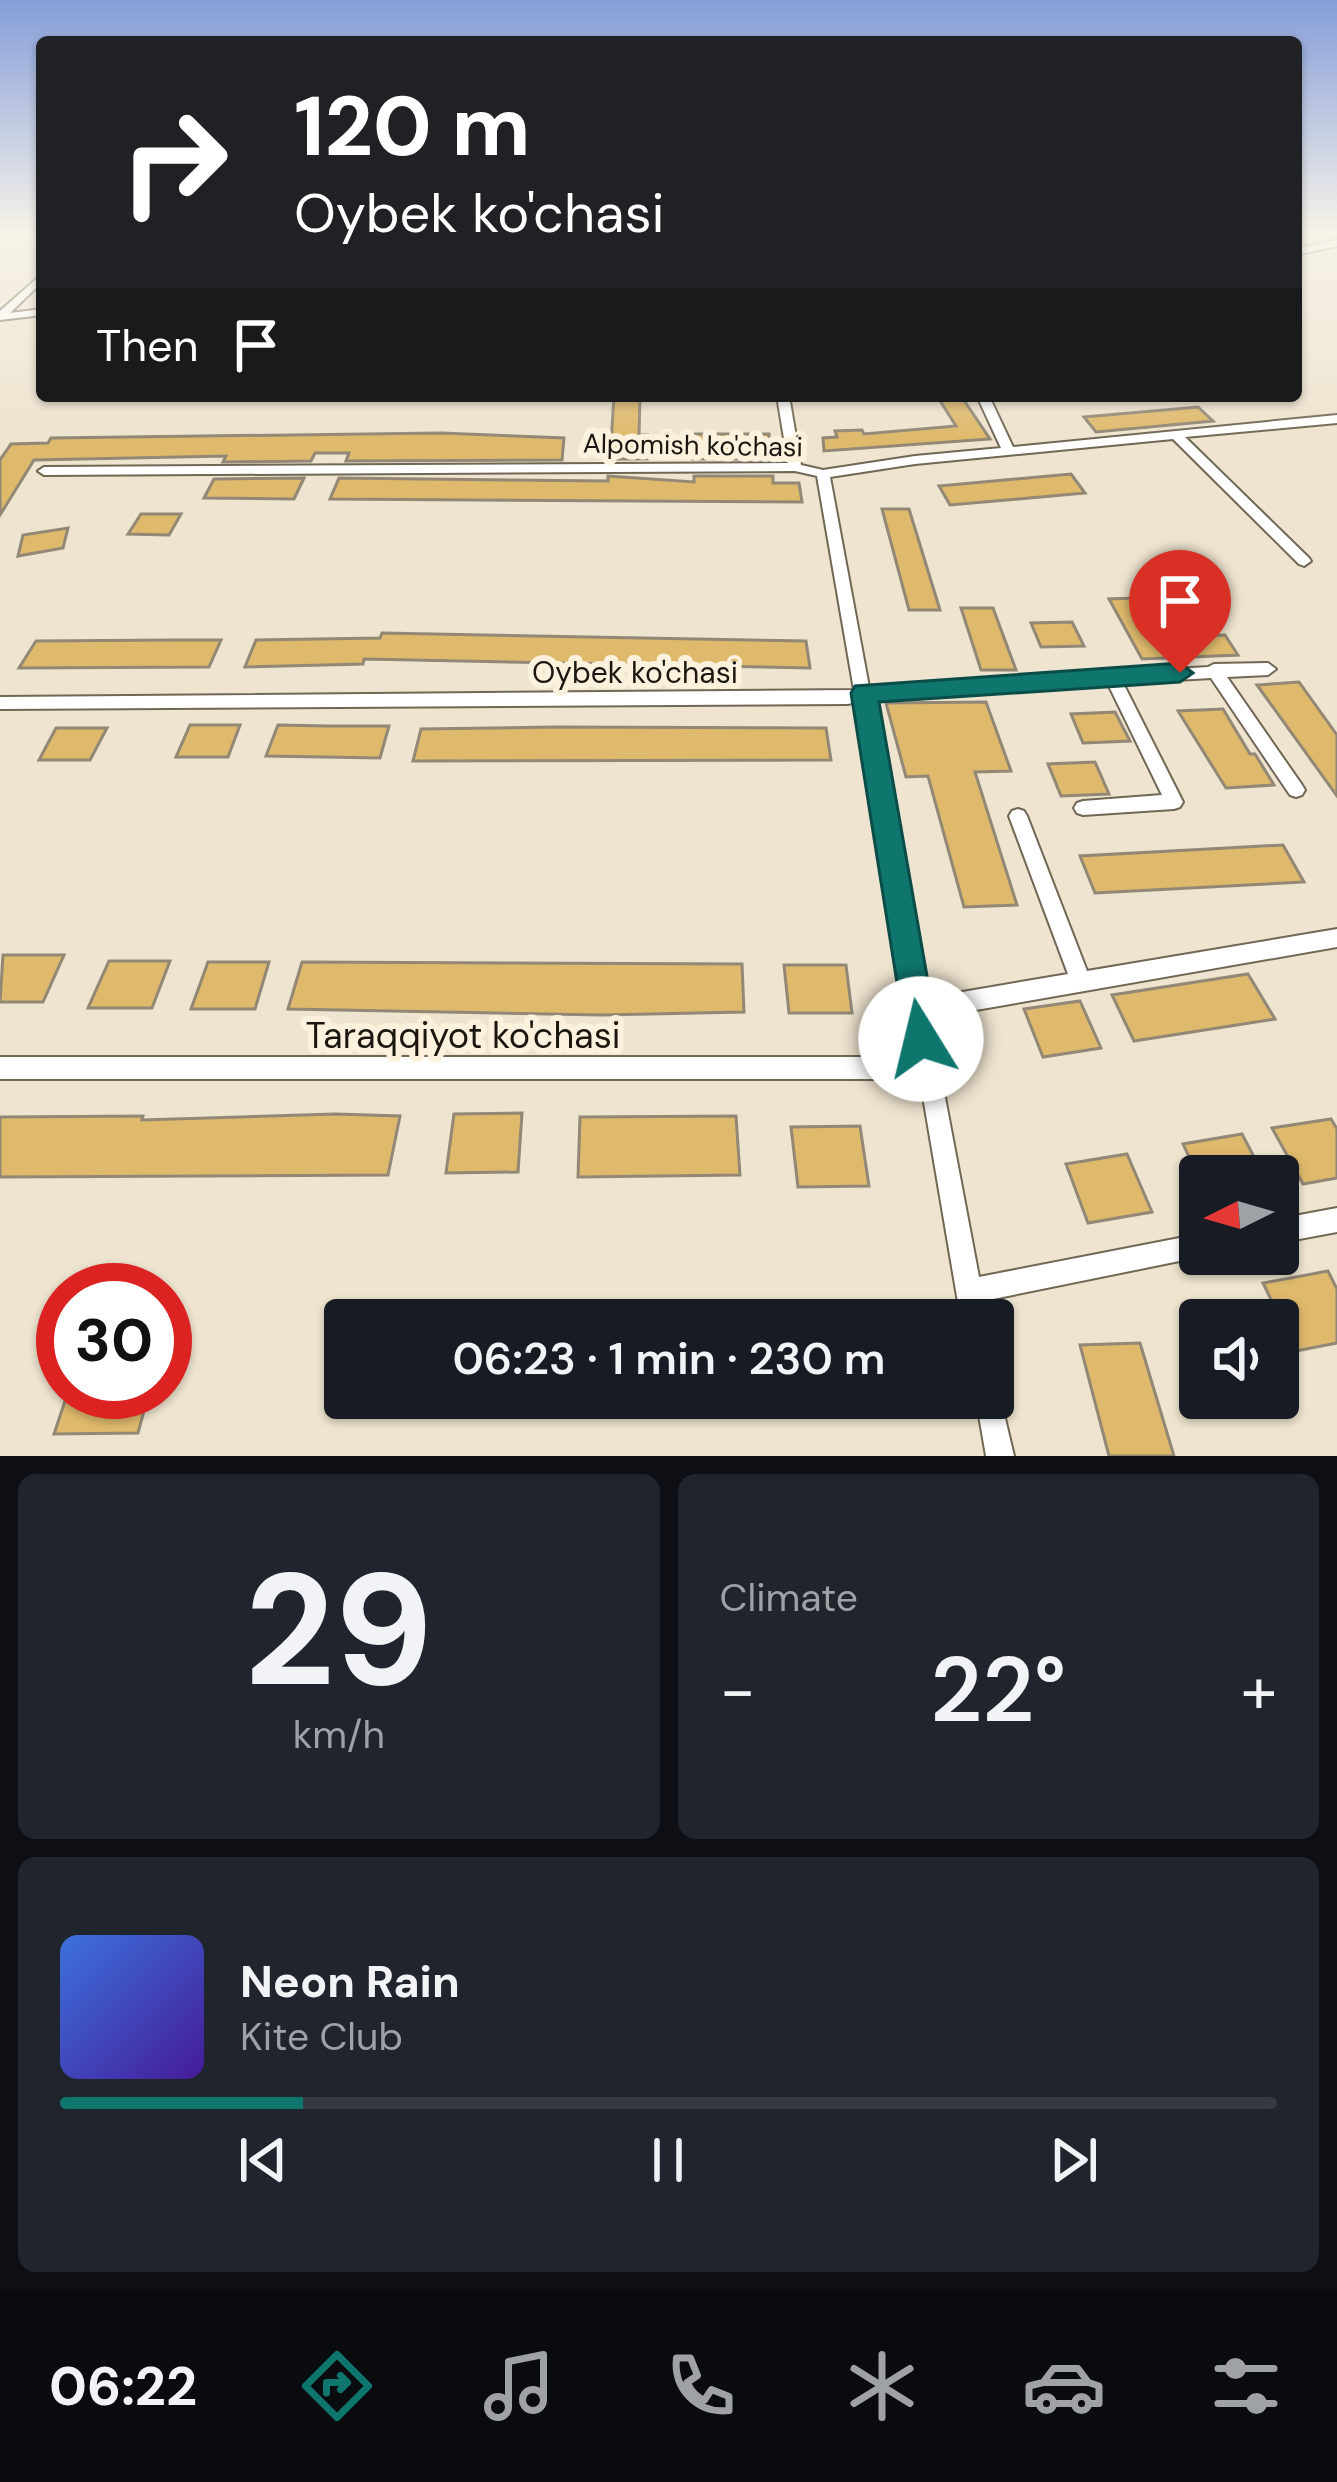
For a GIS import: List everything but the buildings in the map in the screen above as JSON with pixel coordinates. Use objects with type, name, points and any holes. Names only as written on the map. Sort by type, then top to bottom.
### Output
[{"type":"street","points":[[0,317],[36,313]]},
{"type":"street","points":[[784,402],[795,467]]},
{"type":"street","points":[[985,402],[1009,451]]},
{"type":"street","name":"Alpomish ko'chasi","points":[[44,471],[795,467],[823,474],[1337,419]]},
{"type":"street","points":[[1176,435],[1304,561]]},
{"type":"street","points":[[823,474],[970,1299]]},
{"type":"street","name":"Oybek ko'chasi","points":[[0,703],[825,698],[1268,669]]},
{"type":"street","points":[[1214,670],[1296,790]]},
{"type":"street","points":[[1083,808],[1174,802],[1112,677]]},
{"type":"street","points":[[1018,816],[1081,982]]},
{"type":"street","points":[[916,1010],[1337,938]]},
{"type":"street","name":"Taraqqiyot ko'chasi","points":[[0,1068],[926,1068]]},
{"type":"street","points":[[1299,1228],[1337,1220]]},
{"type":"street","points":[[968,1291],[1179,1250]]},
{"type":"street","points":[[993,1419],[1000,1456]]},
{"type":"route","points":[[921,1039],[864,693],[1180,673]]}]
